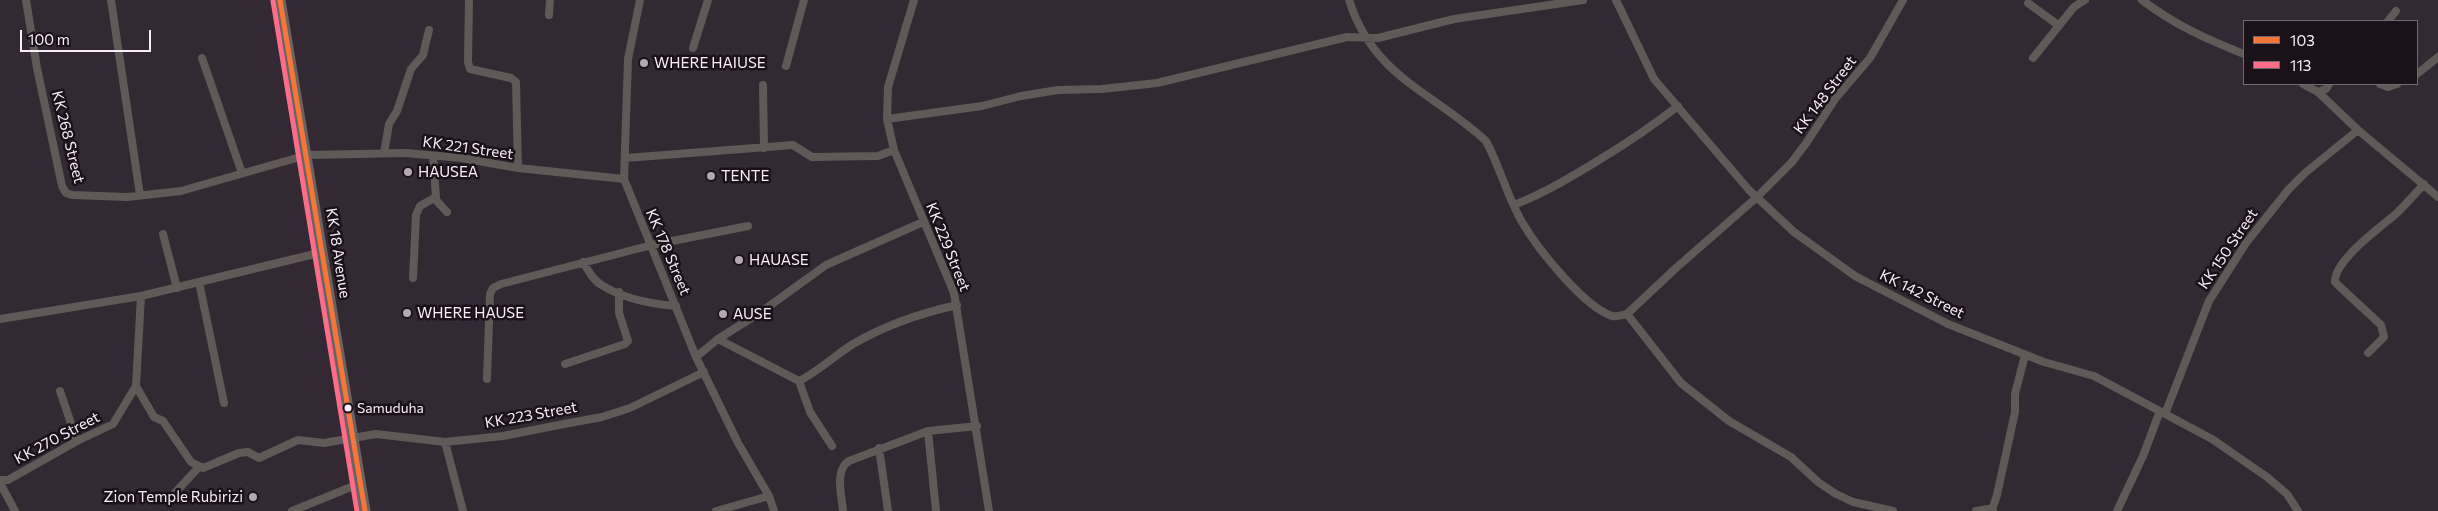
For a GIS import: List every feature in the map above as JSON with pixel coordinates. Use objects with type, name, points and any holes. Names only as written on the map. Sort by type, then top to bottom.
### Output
[{"type":"main road","name":"KK 18 Avenue","points":[[280,0],[365,511]]},
{"type":"street","name":"KK 268 Street","points":[[26,0],[39,77],[62,186],[66,193],[72,195],[127,197],[180,191],[307,155]]},
{"type":"street","points":[[111,0],[140,195]]},
{"type":"street","points":[[469,0],[468,62],[470,69],[511,78],[516,82],[518,168]]},
{"type":"street","points":[[549,15],[550,0]]},
{"type":"street","name":"KK 178 Street","points":[[640,0],[628,59],[624,179],[696,357],[774,511]]},
{"type":"street","points":[[693,48],[708,0]]},
{"type":"street","points":[[786,66],[804,0]]},
{"type":"street","name":"KK 229 Street","points":[[914,0],[888,87],[887,119],[894,150],[954,293],[989,511]]},
{"type":"street","points":[[1349,0],[1365,38],[1388,66],[1486,141],[1522,222],[1547,258],[1582,295],[1613,316],[1627,314],[1681,383],[1729,421],[1791,457],[1818,482],[1836,494],[1853,502],[1893,511]]},
{"type":"street","points":[[887,119],[982,106],[1021,96],[1058,90],[1102,90],[1157,83],[1347,37],[1365,38],[1397,34],[1454,19],[1583,0]]},
{"type":"street","name":"KK 142 Street","points":[[1616,0],[1654,79],[1756,198],[1794,232],[1855,276],[1948,324],[2025,355],[2094,376],[2212,439],[2267,477],[2287,494],[2298,511]]},
{"type":"street","name":"KK 148 Street","points":[[1627,314],[1756,198],[1808,142],[1835,99],[1870,58],[1903,0]]},
{"type":"street","points":[[2033,58],[2074,7],[2085,0]]},
{"type":"street","points":[[2142,0],[2162,16],[2194,34],[2243,54]]},
{"type":"street","points":[[2028,3],[2058,25]]},
{"type":"street","points":[[2389,20],[2396,11]]},
{"type":"street","points":[[384,153],[389,124],[397,111],[411,69],[423,55],[430,30]]},
{"type":"street","points":[[2418,73],[2438,57]]},
{"type":"street","points":[[202,58],[242,173]]},
{"type":"street","points":[[763,85],[764,148]]},
{"type":"street","points":[[2305,85],[2318,92],[2358,130],[2438,197]]},
{"type":"street","points":[[2318,92],[2326,89],[2328,85]]},
{"type":"street","points":[[1514,205],[1559,185],[1621,148],[1644,134],[1678,106]]},
{"type":"street","name":"KK 150 Street","points":[[2117,511],[2163,412],[2209,302],[2246,243],[2288,190],[2305,173],[2358,130]]},
{"type":"street","points":[[626,158],[794,146],[812,157],[878,156],[894,150]]},
{"type":"street","name":"KK 221 Street","points":[[307,155],[384,153],[433,156],[475,160],[518,168],[624,179]]},
{"type":"street","points":[[433,156],[435,199],[447,212]]},
{"type":"street","points":[[2368,353],[2384,337],[2384,332],[2375,320],[2335,282],[2335,278],[2340,267],[2355,250],[2398,212],[2424,184]]},
{"type":"street","points":[[413,278],[416,214],[420,206],[435,199]]},
{"type":"street","points":[[696,357],[718,338],[761,312],[826,264],[923,222]]},
{"type":"street","points":[[487,379],[490,294],[493,288],[501,284],[652,245],[748,226]]},
{"type":"street","points":[[163,234],[177,288]]},
{"type":"street","points":[[0,319],[141,296],[323,252]]},
{"type":"street","points":[[583,262],[591,276],[600,284],[658,305],[676,306]]},
{"type":"street","points":[[199,282],[224,403]]},
{"type":"street","points":[[565,364],[625,344],[628,340],[619,314],[619,292]]},
{"type":"street","name":"KK 270 Street","points":[[0,482],[8,480],[77,441],[113,424],[136,386],[141,296]]},
{"type":"street","points":[[799,381],[867,337],[914,317],[956,305]]},
{"type":"street","points":[[718,338],[799,381],[813,417],[832,446]]},
{"type":"street","points":[[1976,511],[1992,510],[1997,495],[2015,412],[2015,394],[2025,355]]},
{"type":"street","name":"KK 223 Street","points":[[199,467],[203,468],[248,452],[259,458],[298,440],[324,443],[376,434],[445,442],[503,436],[602,417],[630,408],[704,372]]},
{"type":"street","points":[[136,386],[154,417],[163,421],[181,449],[199,467],[171,497]]},
{"type":"street","points":[[60,391],[77,441]]},
{"type":"street","points":[[843,511],[841,468],[849,461],[879,448],[928,431],[976,426]]},
{"type":"street","points":[[928,431],[936,511]]},
{"type":"street","points":[[445,442],[463,511]]},
{"type":"street","points":[[879,448],[888,511]]},
{"type":"street","points":[[0,482],[16,511]]},
{"type":"street","points":[[292,511],[360,483]]},
{"type":"street","points":[[716,511],[768,496]]},
{"type":"transit line","name":"103","points":[[280,0],[365,511]]},
{"type":"transit line","name":"113","points":[[273,1],[357,511]]},
{"type":"place","name":"WHERE HAIUSE","points":[[644,63]]},
{"type":"place","name":"HAUSEA","points":[[408,172]]},
{"type":"place","name":"TENTE","points":[[711,176]]},
{"type":"place","name":"HAUASE","points":[[739,260]]},
{"type":"place","name":"WHERE HAUSE","points":[[407,313]]},
{"type":"place","name":"AUSE","points":[[723,314]]},
{"type":"place","name":"Samuduha","points":[[348,408]]},
{"type":"place","name":"Zion Temple Rubirizi","points":[[253,497]]}]
